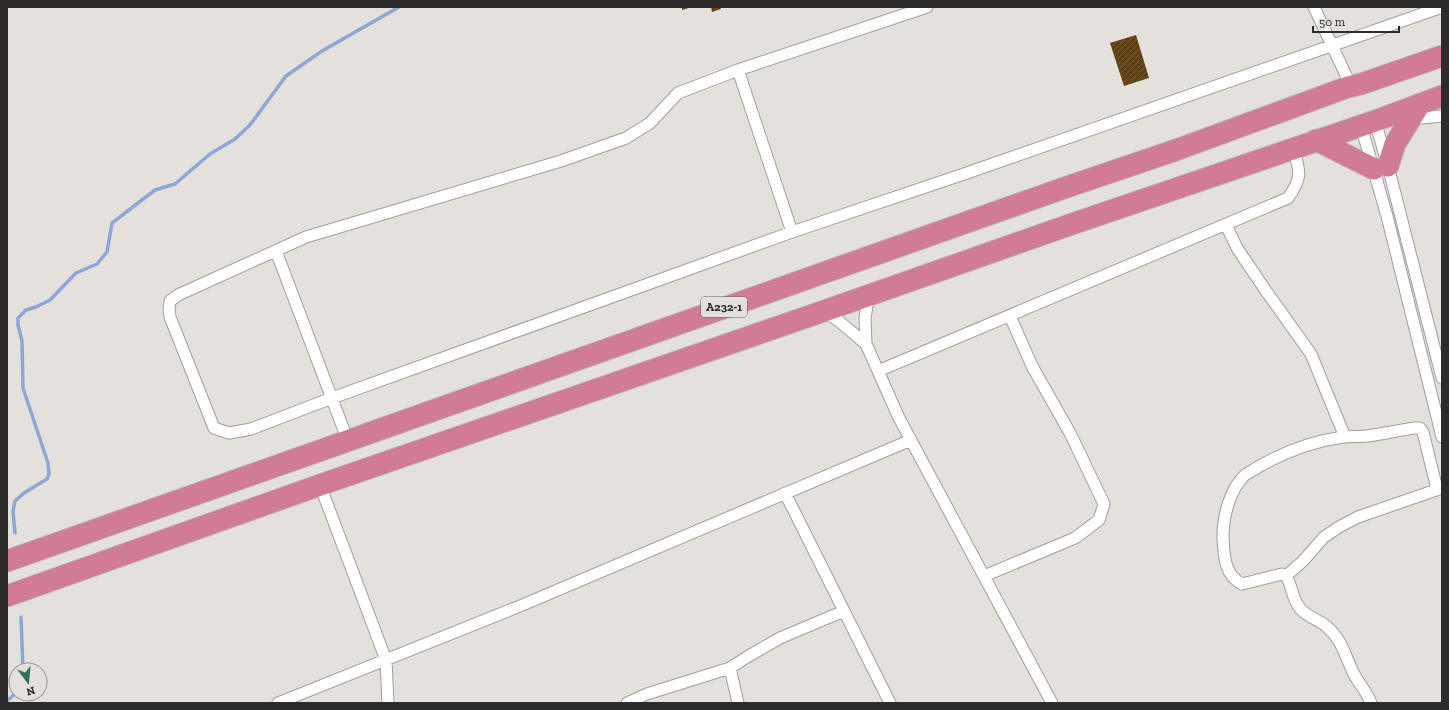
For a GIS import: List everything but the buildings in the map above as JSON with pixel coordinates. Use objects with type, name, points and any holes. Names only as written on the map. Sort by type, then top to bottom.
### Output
[{"type":"highway","name":"A232-1","points":[[7,561],[1056,190],[1176,150],[1351,86],[1442,56]]},
{"type":"highway","points":[[7,596],[320,485],[824,312],[1316,140],[1368,123],[1415,111],[1442,96]]},
{"type":"highway","points":[[1316,140],[1381,168],[1415,111]]},
{"type":"street","points":[[927,7],[738,70],[678,93],[650,123],[626,138],[561,161],[306,238],[178,295],[170,301],[170,317],[214,428],[229,433],[251,429],[332,398],[792,232],[964,174],[1442,7]]},
{"type":"street","points":[[1314,7],[1351,86]]},
{"type":"street","points":[[738,70],[792,232]]},
{"type":"street","points":[[1415,111],[1442,116]]},
{"type":"street","points":[[1368,123],[1442,378]]},
{"type":"street","points":[[1368,123],[1381,168],[1442,437]]},
{"type":"street","points":[[878,371],[1288,198],[1297,186],[1300,171],[1293,148]]},
{"type":"street","points":[[1226,225],[1237,248],[1311,354],[1345,437]]},
{"type":"street","points":[[276,251],[348,441]]},
{"type":"street","points":[[872,295],[867,305],[865,320],[866,344],[899,418],[1052,703]]},
{"type":"street","points":[[824,312],[840,322],[866,344]]},
{"type":"street","points":[[984,576],[1075,538],[1100,520],[1104,504],[1070,433],[1032,366],[1010,316]]},
{"type":"street","points":[[1420,428],[1423,432],[1439,489],[1358,517],[1339,527],[1324,537],[1286,576],[1282,574],[1242,584],[1230,575],[1226,564],[1223,536],[1226,514],[1230,499],[1245,475],[1277,456],[1325,440],[1367,436],[1420,428]]},
{"type":"street","points":[[278,703],[534,600],[911,440]]},
{"type":"street","points":[[320,485],[386,660],[388,703]]},
{"type":"street","points":[[785,493],[890,703]]},
{"type":"street","points":[[1286,576],[1298,606],[1308,616],[1326,626],[1336,636],[1344,649],[1354,674],[1369,698],[1370,703]]},
{"type":"street","points":[[627,703],[647,694],[730,668],[780,638],[844,611]]},
{"type":"street","points":[[730,668],[738,703]]},
{"type":"waterway","points":[[15,533],[13,511],[15,501],[24,493],[47,479],[49,474],[48,463],[23,388],[22,341],[18,318],[26,310],[50,300],[76,273],[97,264],[107,252],[112,223],[155,190],[175,184],[210,154],[235,139],[250,125],[286,76],[322,51],[399,7]]},
{"type":"waterway","points":[[21,617],[23,662]]}]
